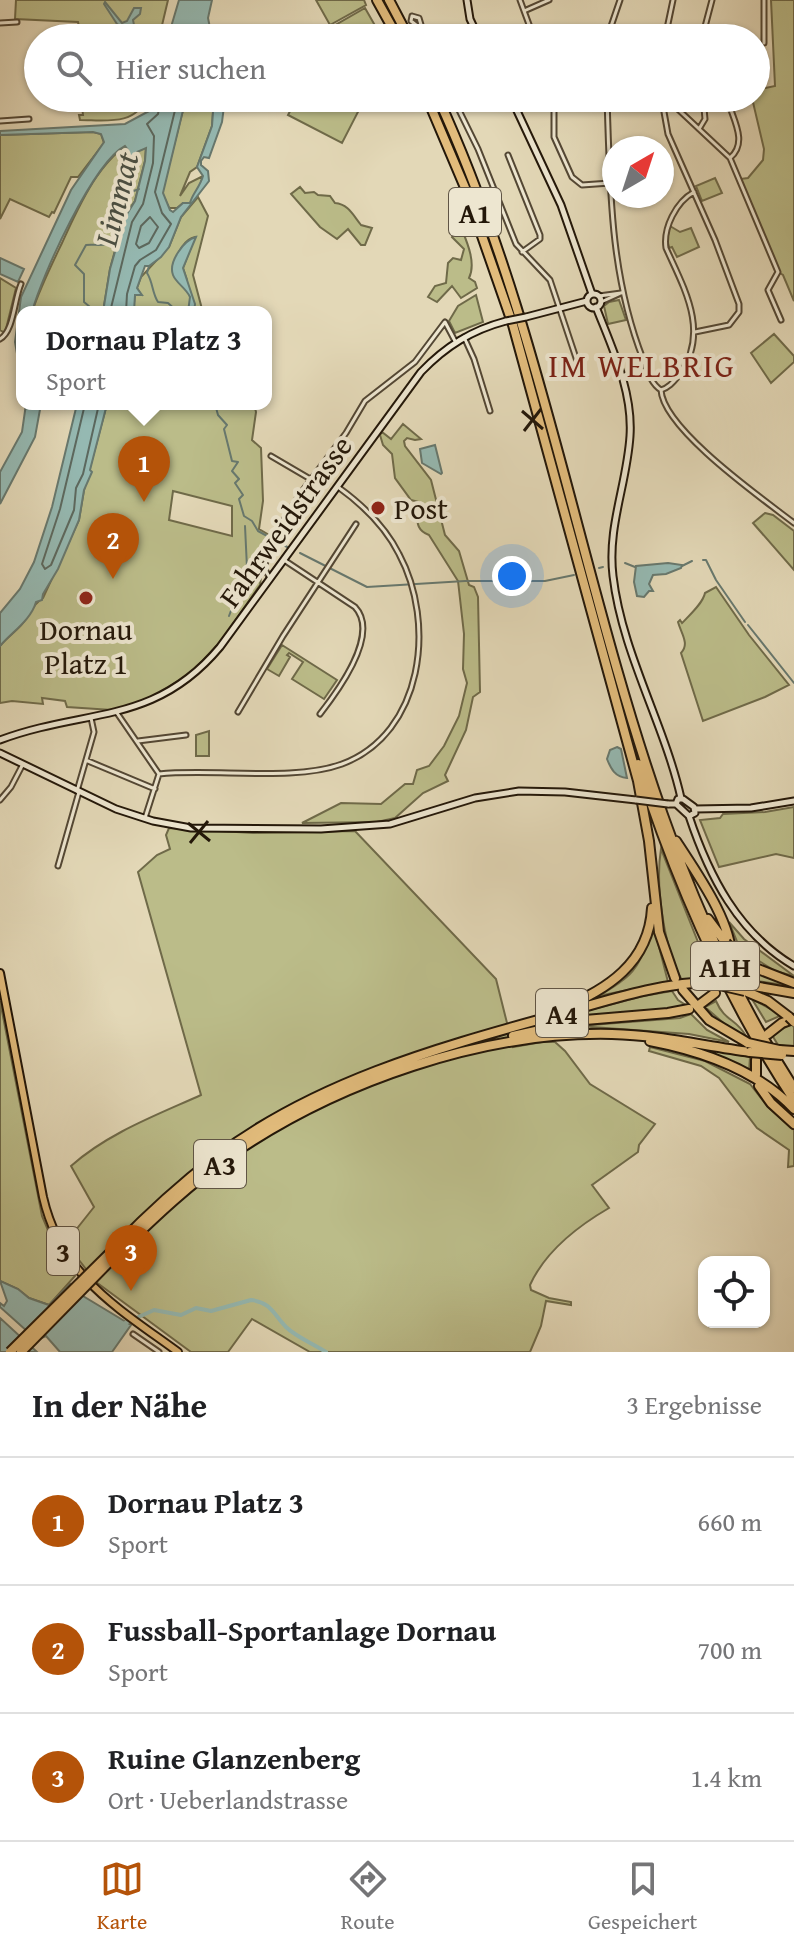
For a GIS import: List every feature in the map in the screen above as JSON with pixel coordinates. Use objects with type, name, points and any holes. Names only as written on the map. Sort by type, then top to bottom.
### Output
[{"type":"highway","points":[[377,0],[390,24]]},
{"type":"highway","points":[[391,4],[402,24]]},
{"type":"highway","name":"A1","points":[[433,112],[466,190],[507,306],[626,734],[646,820],[661,942],[673,982]]},
{"type":"highway","name":"A1","points":[[444,112],[479,196],[517,303],[623,687],[674,842]]},
{"type":"highway","name":"A1H","points":[[626,734],[674,866],[710,951],[748,1025],[794,1100]]},
{"type":"highway","points":[[670,832],[725,924],[731,962]]},
{"type":"highway","points":[[674,842],[708,918],[726,943],[758,969],[794,983]]},
{"type":"highway","name":"A1H","points":[[674,842],[687,883],[730,977],[794,1088]]},
{"type":"highway","points":[[446,1046],[522,1021],[611,984],[640,952],[647,935],[654,891]]},
{"type":"highway","name":"A4","points":[[446,1046],[673,982],[794,993]]},
{"type":"highway","points":[[699,1005],[715,986]]},
{"type":"highway","name":"A1H","points":[[744,987],[792,1020]]},
{"type":"highway","points":[[683,990],[709,1020],[751,1052],[756,1075]]},
{"type":"highway","name":"A3","points":[[21,1352],[119,1248],[215,1167],[279,1125],[340,1093],[387,1074],[478,1045],[585,1020],[689,1009]]},
{"type":"highway","name":"A1H","points":[[768,1034],[782,1023],[792,1020]]},
{"type":"highway","points":[[598,1035],[656,1042],[711,1058],[761,1082],[794,1109]]},
{"type":"highway","name":"A4","points":[[333,1098],[416,1066],[483,1047],[534,1038],[648,1036],[751,1052],[794,1053]]},
{"type":"highway","name":"A3","points":[[10,1352],[184,1183],[215,1158],[262,1126],[348,1083],[446,1046]]},
{"type":"highway","points":[[759,1086],[794,1124]]},
{"type":"main road","points":[[467,0],[472,24]]},
{"type":"main road","points":[[517,112],[567,221],[625,385],[630,422],[628,459],[612,537],[614,584],[632,652],[681,798],[695,809],[751,808],[794,801]]},
{"type":"main road","points":[[587,301],[591,306],[597,300]]},
{"type":"main road","points":[[587,301],[597,300]]},
{"type":"main road","name":"Fahrweidstrasse","points":[[0,740],[117,713],[156,699],[196,672],[220,647],[410,385],[433,360],[464,337],[506,321],[587,301]]},
{"type":"main road","points":[[0,753],[145,819],[205,829],[356,828],[390,824],[475,798],[512,792],[565,792],[676,804],[689,816],[707,863],[735,914],[759,940],[794,966]]},
{"type":"main road","points":[[676,804],[681,798]]},
{"type":"main road","points":[[689,816],[695,809]]},
{"type":"main road","name":"3","points":[[0,973],[50,1222],[66,1255],[80,1274],[136,1322],[178,1352]]},
{"type":"street","points":[[520,0],[529,24]]},
{"type":"street","points":[[524,11],[549,0]]},
{"type":"street","points":[[610,24],[620,0]]},
{"type":"street","points":[[668,24],[673,0]]},
{"type":"street","points":[[706,24],[712,0]]},
{"type":"street","points":[[764,0],[764,24]]},
{"type":"street","points":[[0,23],[17,22]]},
{"type":"street","points":[[460,112],[514,240],[550,280],[581,373]]},
{"type":"street","points":[[554,112],[554,137],[572,177],[582,185],[602,184]]},
{"type":"street","points":[[607,112],[608,136]]},
{"type":"street","points":[[665,112],[666,126],[739,304],[739,312],[729,325],[695,332]]},
{"type":"street","points":[[680,112],[730,158],[778,272],[768,290],[781,320]]},
{"type":"street","points":[[699,129],[705,119],[704,112]]},
{"type":"street","points":[[730,158],[738,150],[740,142],[731,112]]},
{"type":"street","points":[[0,121],[29,119]]},
{"type":"street","points":[[508,155],[540,235],[540,239],[522,252]]},
{"type":"street","points":[[661,390],[669,386],[684,367],[695,332],[691,307],[665,239],[671,219],[694,192]]},
{"type":"street","points":[[612,208],[621,293],[647,368],[656,388],[661,390]]},
{"type":"street","points":[[0,339],[10,330],[21,284]]},
{"type":"street","points":[[597,300],[621,293]]},
{"type":"street","points":[[270,578],[264,568],[272,539],[345,435],[365,401],[415,362],[445,322],[455,342]]},
{"type":"street","points":[[464,337],[490,411]]},
{"type":"street","points":[[661,390],[670,411],[698,445],[794,523]]},
{"type":"street","points":[[271,456],[312,480]]},
{"type":"street","points":[[159,774],[319,770],[345,763],[371,747],[399,714],[417,669],[420,630],[413,588],[399,554],[383,528],[363,506],[338,486]]},
{"type":"street","points":[[238,712],[356,524]]},
{"type":"street","points":[[284,560],[355,607],[364,621],[357,652],[343,681],[320,714]]},
{"type":"street","points":[[117,713],[159,774],[145,819]]},
{"type":"street","points":[[58,866],[94,732],[91,718]]},
{"type":"street","points":[[138,741],[186,735]]},
{"type":"street","points":[[86,760],[155,789]]},
{"type":"street","points":[[0,800],[23,764]]},
{"type":"street","points":[[149,1331],[154,1348]]},
{"type":"street","points":[[133,1334],[159,1352]]},
{"type":"green space","points":[[16,0],[168,0],[162,24],[78,24],[15,19]]},
{"type":"green space","points":[[316,0],[364,0],[366,5],[329,24]]},
{"type":"green space","points":[[771,0],[794,0],[794,301],[783,275],[778,272],[740,179],[748,178],[763,160],[764,149],[755,112],[770,112],[770,87],[775,86]]},
{"type":"green space","points":[[365,8],[374,24],[337,24]]},
{"type":"green space","points":[[83,112],[136,112],[118,120],[80,120],[79,115],[83,115]]},
{"type":"green space","points":[[182,112],[213,112],[212,126],[197,167],[190,172],[180,196],[189,183],[203,176],[198,191],[190,203],[183,203],[177,208],[169,208],[162,193]]},
{"type":"green space","points":[[290,112],[358,112],[342,143],[288,115]]},
{"type":"green space","points":[[147,132],[145,161],[135,201],[124,217],[104,306],[34,306],[86,194],[105,165],[131,141]]},
{"type":"green space","points":[[101,134],[104,143],[78,177],[71,177],[54,213],[49,217],[10,199],[0,219],[0,135]]},
{"type":"green space","points":[[715,178],[722,193],[702,201],[696,186]]},
{"type":"green space","points":[[300,187],[305,193],[330,196],[335,203],[347,208],[361,225],[372,228],[365,245],[361,245],[348,229],[337,239],[320,227],[291,194]]},
{"type":"green space","points":[[198,197],[208,216],[193,275],[201,306],[134,306],[135,294],[141,295],[137,288],[141,277],[169,247],[181,217]],"holes":[[[195,237],[183,268],[187,280],[174,263],[185,243]]]},
{"type":"green space","points":[[670,226],[680,232],[691,228],[699,247],[677,257],[672,247],[669,248],[667,239]]},
{"type":"green space","points":[[458,228],[462,230],[470,254],[472,267],[469,278],[477,288],[461,298],[452,286],[437,302],[428,297],[435,286],[446,283],[448,263],[453,258],[461,260],[464,249],[452,237]]},
{"type":"green space","points":[[0,278],[16,288],[5,333],[0,330]]},
{"type":"green space","points":[[476,295],[483,322],[455,333],[449,321],[458,306]]},
{"type":"green space","points":[[619,300],[626,320],[608,324],[604,306]]},
{"type":"green space","points":[[774,334],[794,356],[794,362],[771,383],[751,353]]},
{"type":"green space","points":[[105,410],[256,410],[252,440],[261,448],[263,501],[259,529],[271,536],[265,546],[260,585],[221,641],[192,672],[154,696],[132,705],[112,710],[67,707],[65,701],[42,698],[43,704],[0,703],[0,646],[43,598],[79,520]],"holes":[[[173,491],[232,506],[232,536],[169,520]]]},
{"type":"green space","points":[[403,424],[421,439],[407,438],[405,446],[431,480],[445,535],[459,551],[469,585],[474,587],[478,597],[480,692],[473,697],[466,730],[445,775],[448,781],[423,793],[395,818],[377,822],[302,823],[341,803],[381,804],[405,784],[413,784],[417,770],[429,766],[444,746],[459,716],[467,683],[463,669],[464,634],[458,581],[429,535],[419,527],[417,514],[422,511],[419,502],[411,500],[395,478],[392,454],[383,445],[380,435],[382,432],[391,439]]},
{"type":"green space","points":[[765,513],[773,515],[794,531],[794,570],[753,523]]},
{"type":"green space","points":[[716,587],[789,685],[703,721],[681,653],[685,642],[678,622],[680,620],[682,623],[699,605],[705,593]]},
{"type":"green space","points":[[282,645],[337,680],[324,699],[292,679],[303,662],[289,653],[287,655],[290,657],[279,676],[267,669]]},
{"type":"green space","points":[[209,731],[209,756],[196,756],[196,735]]},
{"type":"green space","points":[[794,807],[794,858],[776,854],[719,867],[700,820],[720,818],[723,814]]},
{"type":"green space","points":[[169,828],[253,833],[355,831],[496,979],[513,1047],[555,1042],[590,1084],[655,1124],[639,1145],[638,1152],[592,1185],[609,1208],[564,1241],[536,1273],[531,1290],[549,1298],[571,1302],[571,1305],[546,1301],[541,1326],[530,1352],[310,1352],[252,1319],[228,1352],[191,1352],[96,1282],[65,1242],[75,1239],[75,1231],[94,1207],[71,1166],[117,1134],[201,1095],[138,872],[157,855],[170,849],[166,835]]},
{"type":"green space","points":[[661,849],[715,979],[682,980],[676,967],[662,916],[659,880]]},
{"type":"green space","points":[[729,922],[744,939],[794,976],[775,971],[740,949]]},
{"type":"green space","points":[[654,927],[668,982],[598,996],[622,981],[635,968]]},
{"type":"green space","points":[[742,963],[785,985],[742,979],[738,974]]},
{"type":"green space","points":[[672,991],[687,1006],[671,1011],[540,1023],[643,996]]},
{"type":"green space","points":[[752,999],[782,1015],[766,1022]]},
{"type":"green space","points":[[0,1001],[42,1216],[58,1254],[75,1276],[49,1305],[29,1298],[0,1281]]},
{"type":"green space","points":[[716,1001],[723,1013],[746,1036],[735,1033],[705,1007]]},
{"type":"green space","points":[[691,1014],[707,1030],[729,1042],[689,1034],[578,1026],[680,1018]]},
{"type":"green space","points":[[791,1024],[794,1027],[794,1047],[778,1045],[772,1035]]},
{"type":"green space","points":[[664,1041],[750,1057],[749,1073]]},
{"type":"green space","points":[[650,1047],[705,1061],[750,1084],[768,1107],[794,1130],[794,1166],[788,1167],[789,1150],[757,1128],[719,1078],[701,1066],[649,1051]]},
{"type":"water","points":[[179,0],[212,0],[209,24],[172,24]]},
{"type":"water","points":[[104,4],[122,23],[127,21],[134,8],[141,8],[140,14],[133,20],[134,24],[117,24]]},
{"type":"water","name":"Limmat","points":[[147,112],[183,112],[163,193],[173,212],[183,203],[190,203],[202,180],[197,167],[212,126],[213,112],[223,112],[209,158],[204,157],[201,161],[208,171],[209,181],[181,217],[169,247],[161,257],[145,266],[137,288],[142,295],[135,295],[134,306],[104,306],[110,269],[125,217],[135,201],[145,161],[146,148],[137,152],[129,182],[123,182],[131,161],[126,159],[128,150],[125,146],[112,156],[84,196],[46,273],[34,306],[20,306],[21,297],[71,190],[104,142],[101,134],[93,132],[0,135],[0,131],[125,124]]},
{"type":"water","points":[[196,237],[183,268],[195,306],[189,306],[190,297],[174,278],[172,270],[178,252]]},
{"type":"water","points":[[0,258],[24,269],[18,282],[0,274]]},
{"type":"water","points":[[25,410],[40,410],[35,437],[0,504],[0,472],[22,432]]},
{"type":"water","points":[[76,410],[105,410],[79,520],[58,569],[42,600],[36,602],[26,620],[0,646],[0,613],[20,589],[34,562],[52,507]]},
{"type":"water","points":[[435,445],[441,474],[422,463],[420,449]]},
{"type":"water","points":[[682,565],[666,574],[653,575],[649,584],[653,591],[644,597],[637,596],[634,582],[636,566]]},
{"type":"water","points":[[621,749],[627,778],[614,772],[607,759],[610,750]]},
{"type":"water","points":[[0,1281],[29,1298],[49,1305],[70,1284],[83,1296],[131,1325],[112,1352],[60,1352],[46,1336],[37,1340],[0,1307],[0,1303],[4,1306],[7,1301]]},
{"type":"water","points":[[0,1318],[37,1352],[0,1352]]},
{"type":"waterway","points":[[89,306],[84,302],[84,274],[75,265],[86,245],[104,245],[111,241],[123,195],[139,189]]},
{"type":"waterway","points":[[149,266],[147,273],[158,302],[171,306]]},
{"type":"waterway","points":[[217,410],[227,425],[224,429],[232,461],[238,462],[232,471],[239,479],[235,483],[243,495],[239,499],[244,516],[252,521],[258,531],[289,548]]},
{"type":"waterway","points":[[245,526],[247,568]]},
{"type":"waterway","points":[[300,553],[367,587],[465,581],[545,581],[574,575]]},
{"type":"waterway","points":[[703,560],[706,560],[745,622]]},
{"type":"waterway","points":[[682,566],[692,561]]},
{"type":"waterway","points":[[625,563],[635,567]]},
{"type":"waterway","points":[[599,568],[603,567]]},
{"type":"waterway","points":[[240,593],[245,579]]},
{"type":"waterway","points":[[229,616],[232,608]]},
{"type":"waterway","points":[[748,625],[794,683]]},
{"type":"waterway","points":[[123,1324],[154,1310],[181,1315],[196,1308],[211,1311],[251,1300],[268,1306],[290,1331],[326,1352]]},
{"type":"place","name":"Dornau Platz 3","points":[[144,502]]},
{"type":"place","name":"Post","points":[[378,508]]},
{"type":"place","name":"Fussball-Sportanlage Dornau","points":[[113,579]]},
{"type":"place","name":"Dornau Platz 1","points":[[86,598]]},
{"type":"place","name":"Ruine Glanzenberg","points":[[131,1291]]},
{"type":"district","name":"IM WELBRIG","points":[[642,365]]}]
